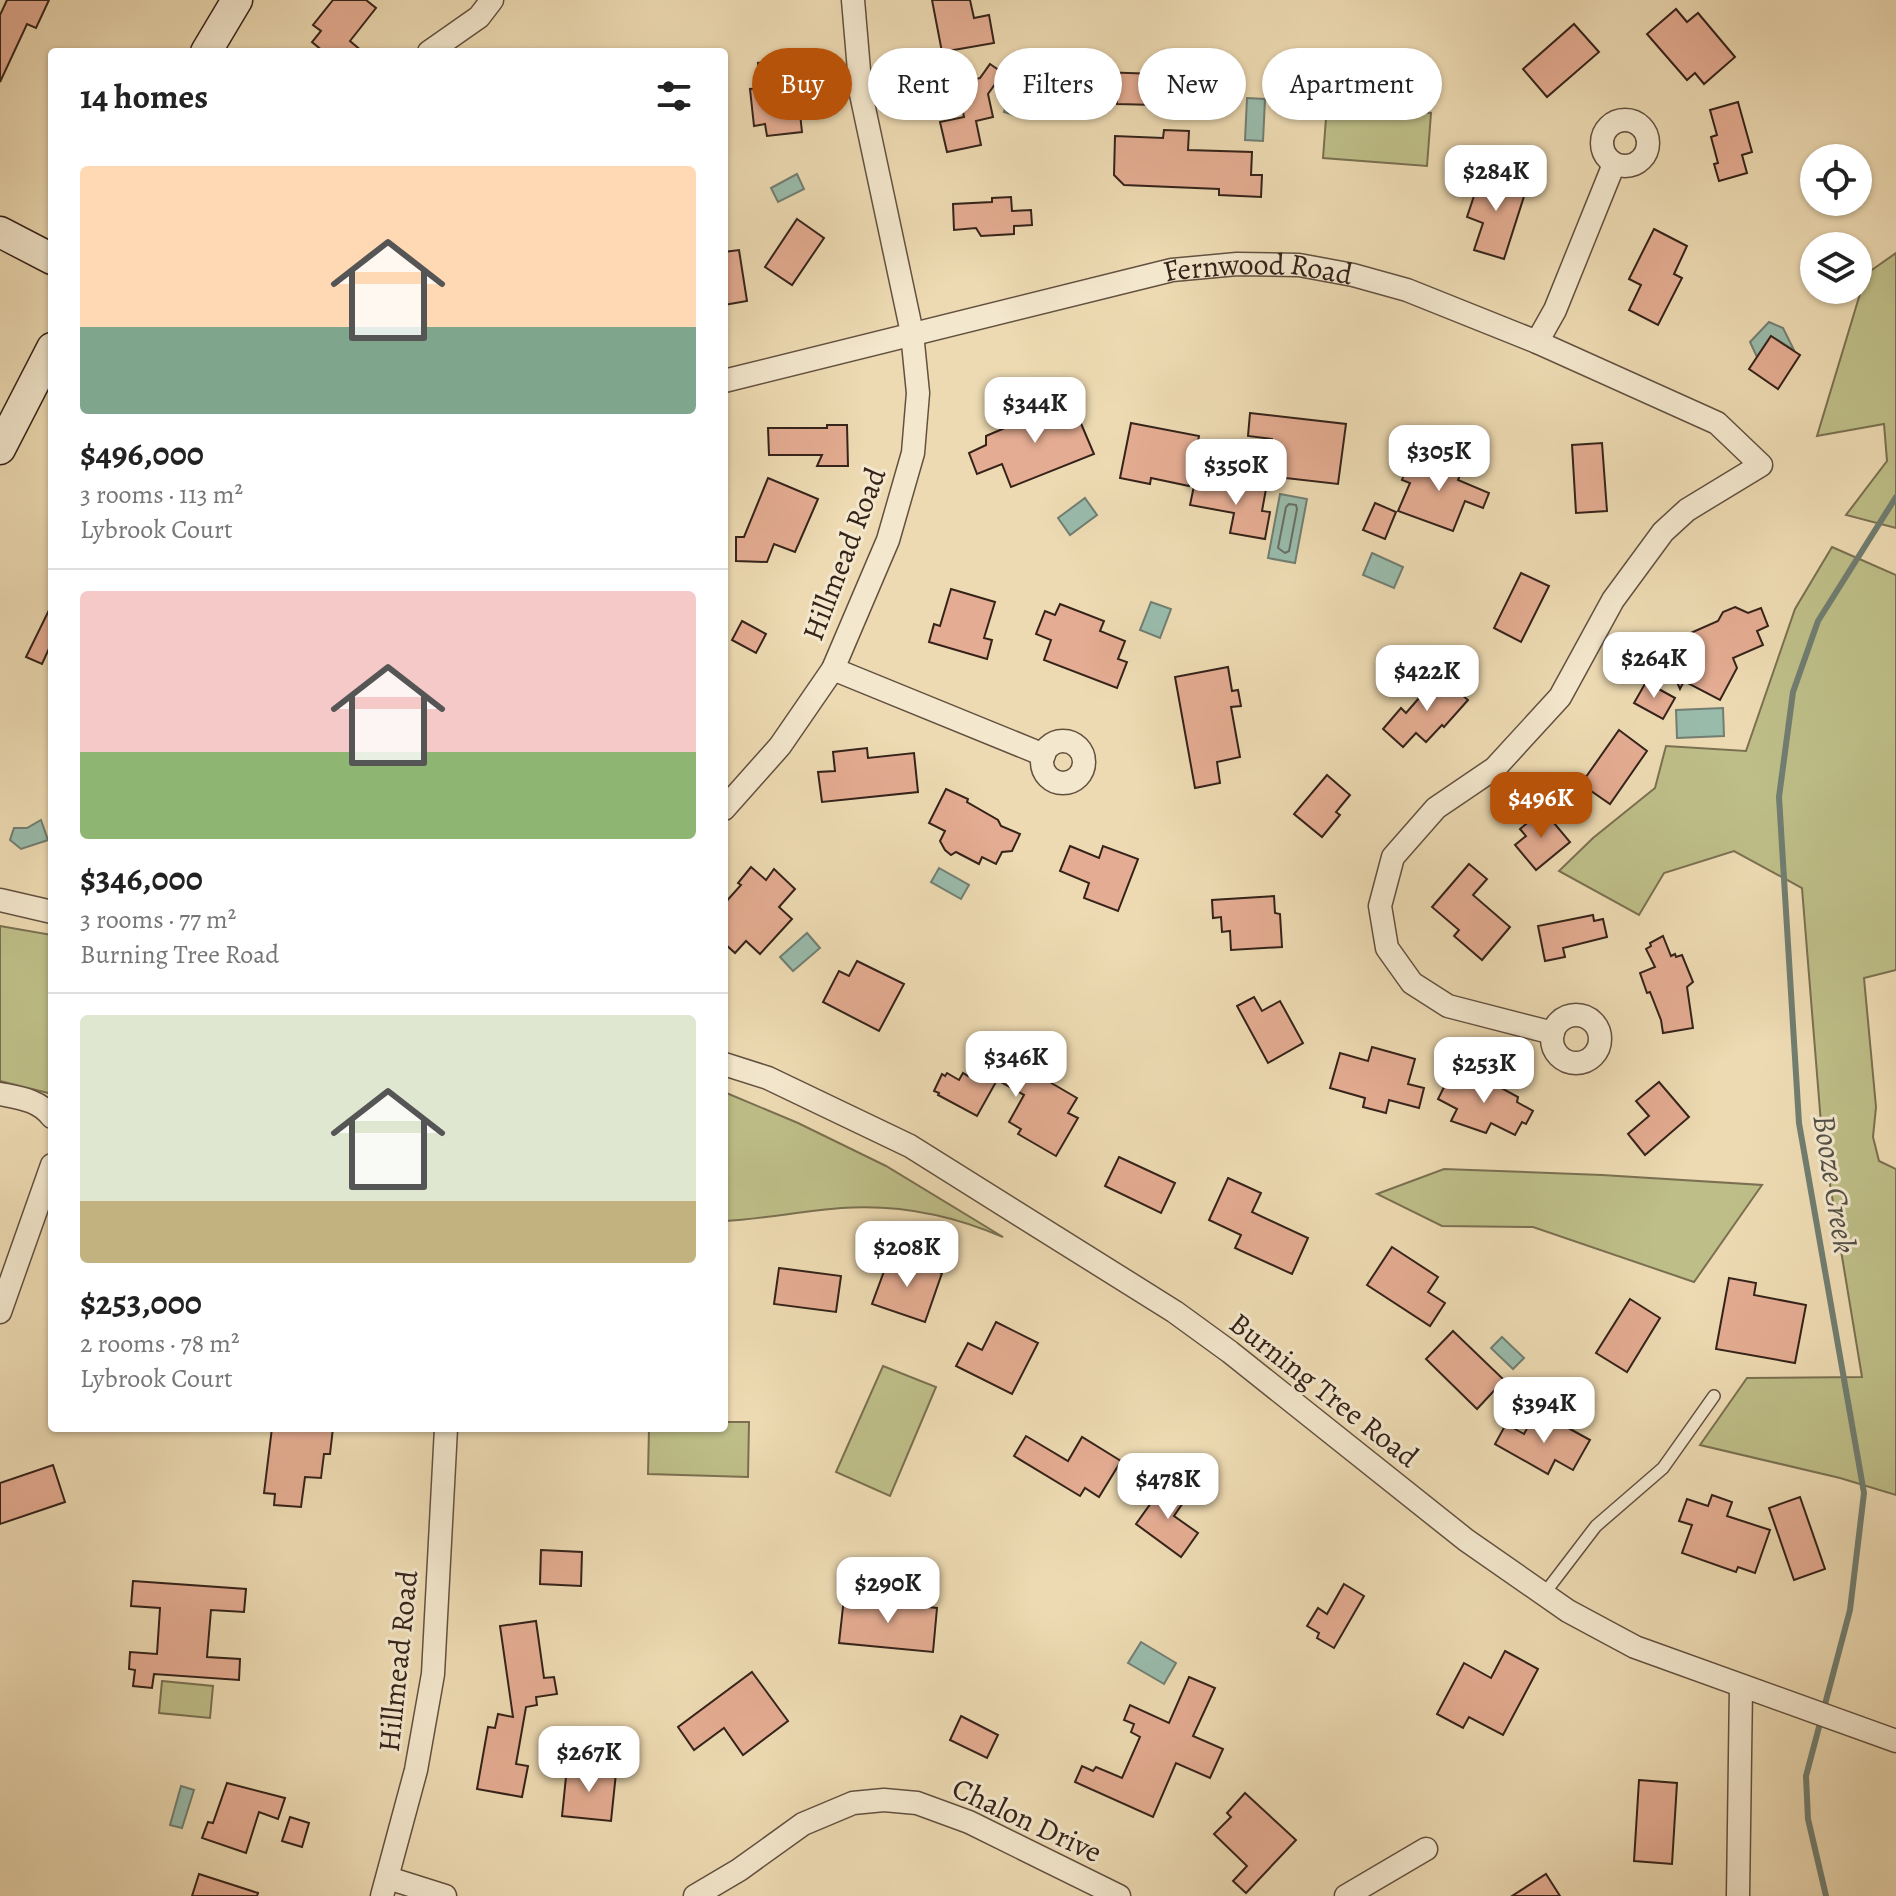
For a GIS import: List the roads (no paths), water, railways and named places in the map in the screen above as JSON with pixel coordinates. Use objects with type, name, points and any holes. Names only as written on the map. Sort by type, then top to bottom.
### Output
[{"type":"main road","points":[[208,48],[237,0]]},
{"type":"main road","points":[[0,232],[48,257]]},
{"type":"main road","points":[[0,449],[48,356]]},
{"type":"street","points":[[435,48],[479,17],[492,0]]},
{"type":"street","name":"Hillmead Road","points":[[728,804],[780,746],[833,669],[888,540],[913,453],[918,393],[912,333],[861,94],[853,0]]},
{"type":"street","points":[[1537,342],[1555,310],[1614,164]]},
{"type":"street","name":"Fernwood Road","points":[[728,380],[1172,270],[1252,264],[1299,265],[1353,275],[1407,290],[1537,342],[1717,423],[1761,465],[1687,510],[1663,532],[1613,600],[1560,697],[1495,768],[1436,808],[1393,857],[1379,901],[1387,948],[1412,983],[1448,1006],[1553,1033]]},
{"type":"street","points":[[833,669],[1044,755]]},
{"type":"street","points":[[0,900],[48,911]]},
{"type":"street","name":"Burning Tree Road","points":[[728,1065],[768,1078],[910,1146],[1175,1312],[1230,1352],[1466,1540],[1568,1611],[1635,1647],[1896,1741]]},
{"type":"street","points":[[0,1094],[30,1100],[48,1112]]},
{"type":"street","points":[[0,1312],[48,1176]]},
{"type":"street","name":"Hillmead Road","points":[[385,1887],[416,1770],[433,1674],[446,1432]]},
{"type":"street","points":[[1738,1896],[1741,1687]]},
{"type":"street","name":"Chalon Drive","points":[[695,1896],[739,1870],[803,1824],[853,1803],[884,1800],[917,1803],[969,1822],[1119,1896]]},
{"type":"street","points":[[1346,1896],[1426,1849]]},
{"type":"street","points":[[385,1887],[445,1896]]},
{"type":"lane","points":[[1544,1594],[1596,1526],[1663,1468],[1714,1396]]},
{"type":"water","points":[[1247,98],[1262,99],[1263,141],[1245,140]]},
{"type":"water","points":[[797,174],[804,189],[778,202],[771,188]]},
{"type":"water","points":[[1769,322],[1783,328],[1794,350],[1771,336],[1757,357],[1750,342]]},
{"type":"water","points":[[1280,494],[1307,499],[1295,563],[1268,558]]},
{"type":"water","points":[[1085,498],[1097,515],[1070,535],[1058,518]]},
{"type":"water","points":[[1372,553],[1403,567],[1394,588],[1363,575]]},
{"type":"water","points":[[1151,602],[1171,609],[1160,638],[1140,630]]},
{"type":"water","points":[[1723,708],[1724,736],[1677,738],[1676,710]]},
{"type":"water","points":[[41,820],[48,840],[21,849],[10,840],[14,828],[27,828]]},
{"type":"water","points":[[939,868],[969,885],[961,899],[931,882]]},
{"type":"water","points":[[807,933],[820,948],[793,971],[780,957]]},
{"type":"water","points":[[1502,1337],[1524,1358],[1513,1369],[1491,1348]]},
{"type":"water","points":[[1141,1642],[1176,1663],[1164,1684],[1128,1663]]},
{"type":"water","points":[[181,1786],[194,1790],[182,1828],[170,1825]]},
{"type":"waterway","name":"Booze Creek","points":[[1826,1896],[1808,1819],[1806,1776],[1850,1610],[1864,1493],[1799,1123],[1779,797],[1793,692],[1818,621],[1896,497]]}]
